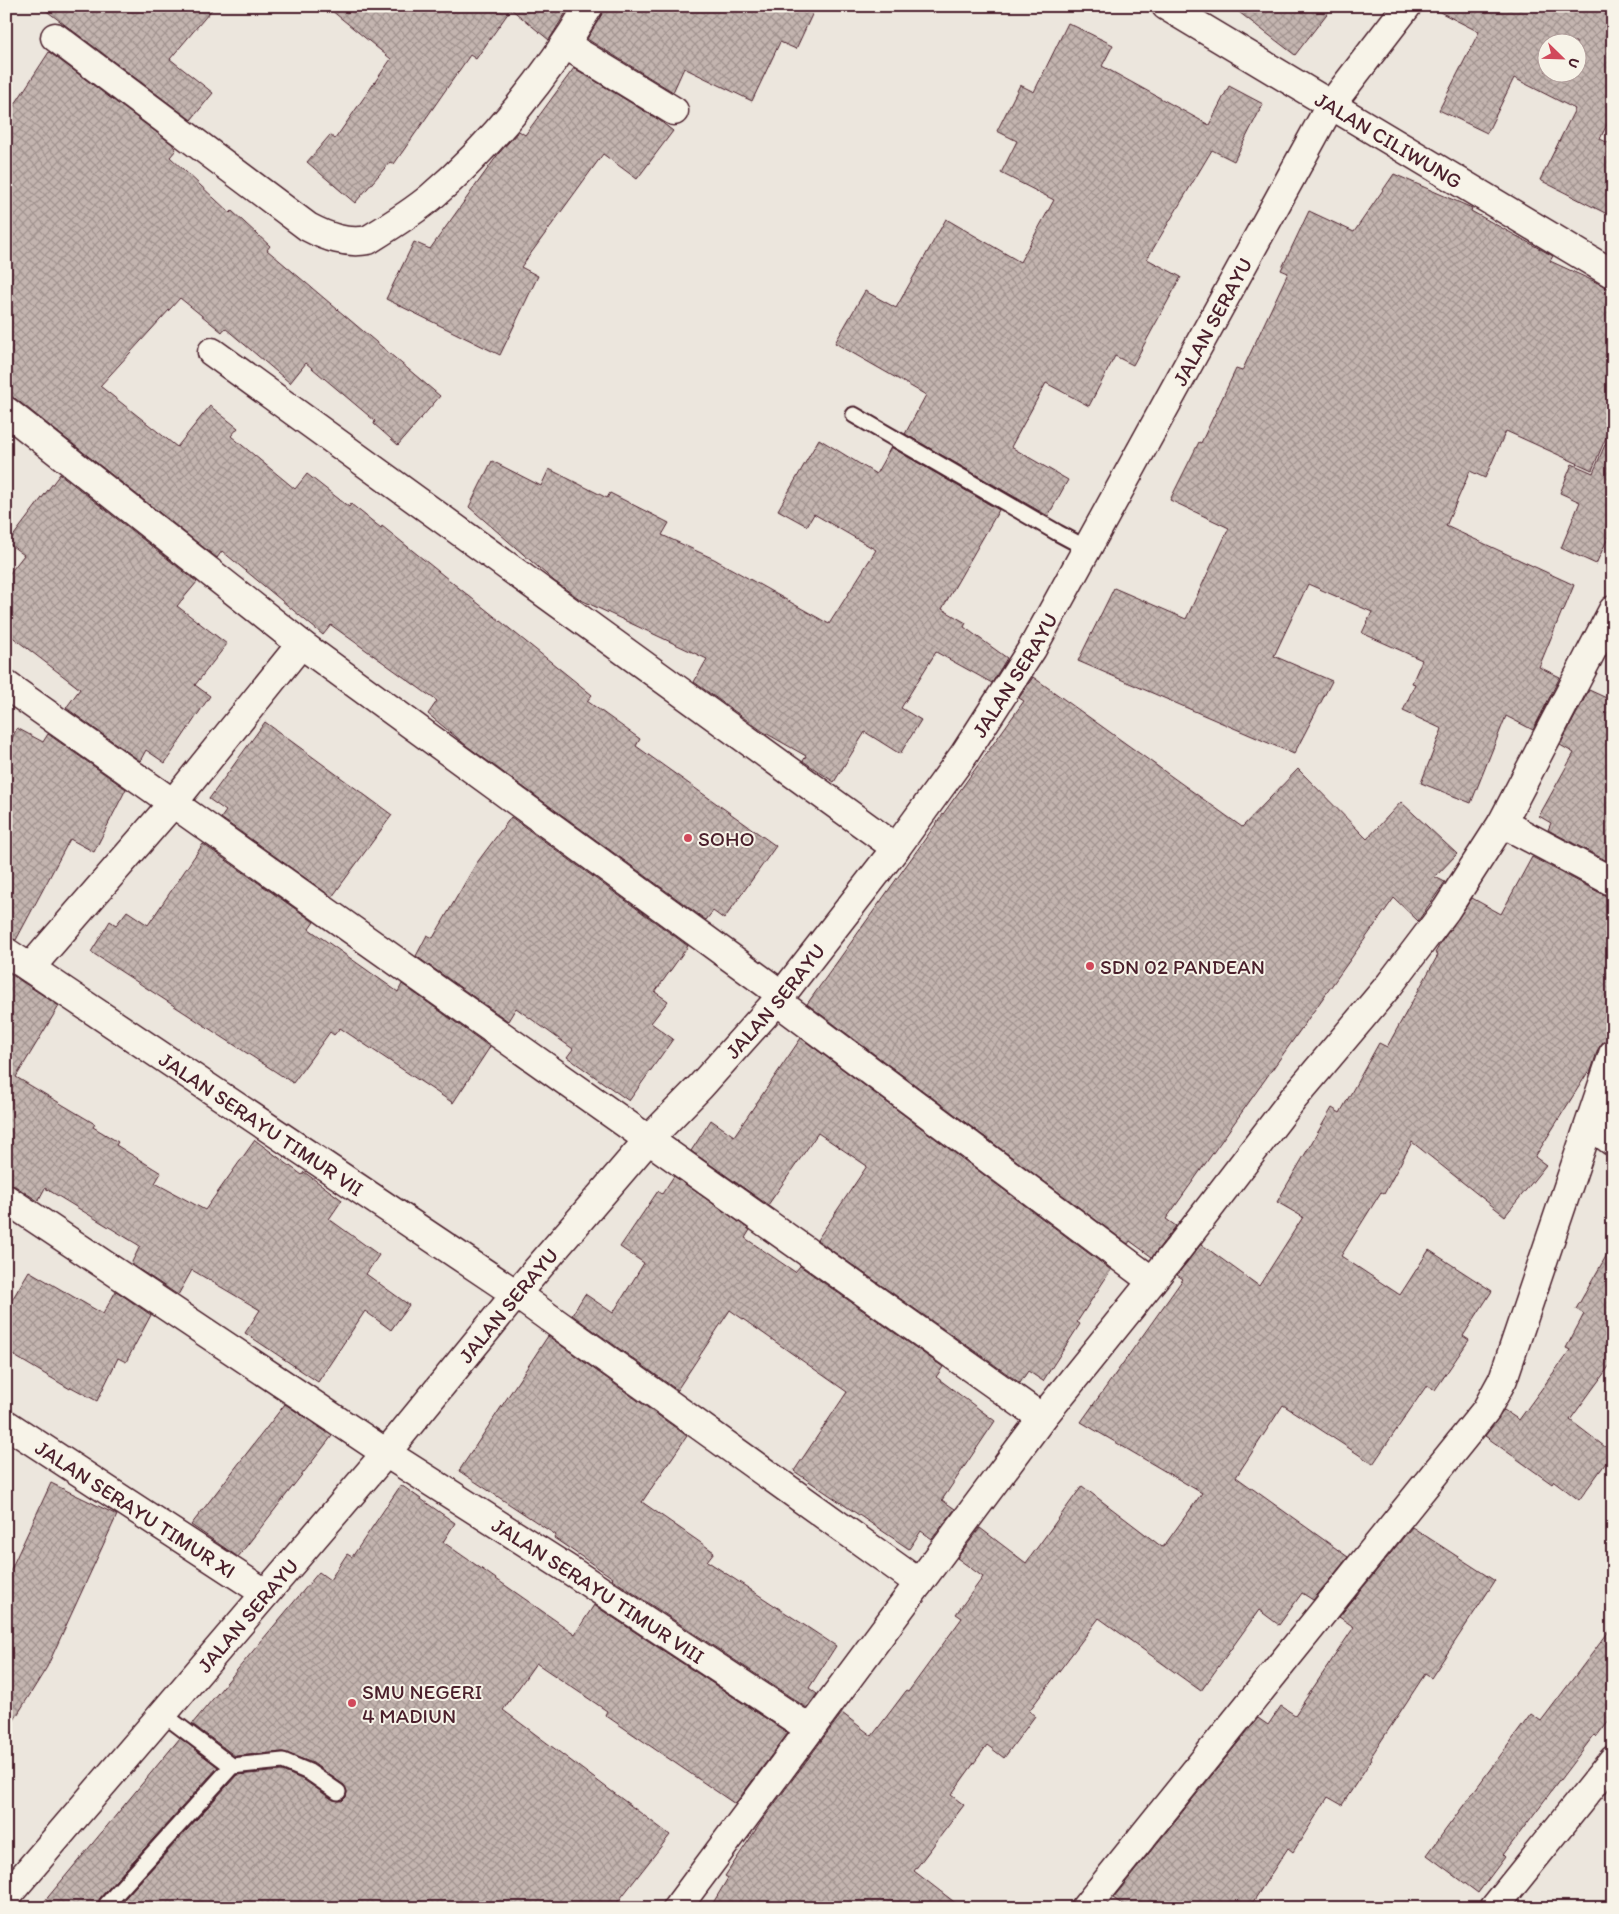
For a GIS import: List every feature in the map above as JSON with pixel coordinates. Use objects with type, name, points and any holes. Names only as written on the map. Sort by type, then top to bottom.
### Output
[{"type":"street","points":[[54,37],[308,227],[332,238],[357,242],[368,240],[430,197],[497,132],[566,45],[589,6]]},
{"type":"street","name":"JALAN CILIWUNG","points":[[1166,6],[1613,274]]},
{"type":"street","name":"JALAN SERAYU","points":[[6,1897],[386,1453],[516,1294],[649,1139],[700,1087],[779,998],[896,848],[966,753],[1032,650],[1330,106],[1407,6]]},
{"type":"street","points":[[566,45],[674,111]]},
{"type":"street","points":[[212,352],[896,848]]},
{"type":"street","points":[[6,411],[301,644],[779,998],[1152,1280]]},
{"type":"street","points":[[677,1908],[1042,1418],[1293,1099],[1390,984],[1446,910],[1502,824],[1613,610]]},
{"type":"street","points":[[30,968],[173,803],[301,644]]},
{"type":"street","points":[[6,685],[1042,1418]]},
{"type":"street","points":[[1502,824],[1613,882]]},
{"type":"street","name":"JALAN SERAYU TIMUR VII","points":[[6,952],[516,1294],[919,1583]]},
{"type":"street","points":[[1085,1908],[1486,1410],[1503,1379],[1613,1054]]},
{"type":"street","points":[[1590,1125],[1613,1142]]},
{"type":"street","name":"JALAN SERAYU TIMUR VIII","points":[[6,1199],[386,1453],[574,1573],[810,1728]]},
{"type":"street","name":"JALAN SERAYU TIMUR XI","points":[[6,1424],[265,1593]]},
{"type":"street","points":[[1494,1908],[1613,1760]]},
{"type":"lane","points":[[854,415],[1088,549]]},
{"type":"lane","points":[[163,1714],[232,1766]]},
{"type":"lane","points":[[107,1904],[232,1766],[283,1761],[308,1772],[338,1792]]},
{"type":"building","points":[[40,6],[215,6],[170,59],[213,93],[191,120]]},
{"type":"building","points":[[326,6],[570,6],[549,40],[511,9],[476,59],[470,55],[394,164],[390,162],[355,203],[307,162],[330,135],[335,139],[391,59]]},
{"type":"building","points":[[605,6],[816,6],[796,49],[780,42],[752,101],[684,68],[673,92],[587,39]]},
{"type":"building","points":[[1231,6],[1333,6],[1295,55]]},
{"type":"building","points":[[1428,6],[1613,6],[1613,112],[1600,139],[1613,145],[1613,217],[1540,180],[1575,109],[1514,78],[1487,133],[1439,110],[1479,32]]},
{"type":"building","points":[[1068,23],[1113,45],[1102,66],[1209,125],[1229,86],[1263,104],[1234,161],[1212,150],[1147,259],[1181,277],[1133,365],[1115,356],[1089,406],[1046,383],[1011,447],[1068,480],[1048,516],[905,434],[926,395],[835,343],[865,291],[896,308],[946,219],[1020,262],[1054,200],[1001,173],[1017,141],[997,131],[1020,85],[1034,92]]},
{"type":"building","points":[[49,52],[172,144],[176,150],[170,157],[230,213],[232,211],[270,246],[267,250],[440,396],[398,445],[374,424],[375,421],[306,363],[290,383],[225,328],[222,332],[180,298],[100,386],[177,447],[210,406],[238,428],[231,436],[295,489],[307,474],[349,507],[351,504],[381,528],[382,526],[592,695],[587,701],[640,739],[636,746],[776,846],[724,919],[713,911],[706,920],[467,746],[428,714],[437,701],[331,625],[323,635],[222,551],[217,558],[16,399],[6,396],[6,118]]},
{"type":"building","points":[[574,68],[659,120],[673,131],[637,179],[603,154],[521,267],[538,276],[500,355],[386,299],[414,242],[430,249],[499,153],[519,131],[525,135]]},
{"type":"building","points":[[1394,174],[1472,208],[1471,211],[1553,256],[1550,261],[1613,290],[1613,421],[1592,470],[1506,431],[1485,478],[1470,471],[1446,526],[1574,585],[1539,667],[1560,677],[1533,730],[1506,716],[1471,803],[1421,783],[1442,729],[1403,711],[1415,684],[1412,683],[1422,660],[1362,633],[1372,612],[1308,584],[1274,656],[1332,681],[1294,754],[1078,661],[1114,588],[1186,619],[1229,528],[1170,500],[1199,442],[1201,443],[1236,369],[1242,371],[1288,273],[1281,270],[1309,211],[1354,232]]},
{"type":"building","points":[[1613,426],[1613,527],[1596,564],[1561,548],[1580,502],[1560,493],[1572,464],[1593,473]]},
{"type":"building","points":[[819,439],[876,474],[891,447],[999,510],[942,609],[966,623],[964,627],[1007,658],[992,683],[936,652],[901,708],[921,720],[900,754],[865,732],[834,782],[803,761],[806,756],[762,731],[694,682],[707,659],[581,600],[554,581],[469,507],[492,461],[541,486],[549,469],[607,498],[610,493],[669,523],[662,535],[714,559],[829,624],[876,550],[814,514],[807,526],[778,510]]},
{"type":"building","points":[[60,474],[197,582],[177,606],[227,644],[195,685],[210,696],[165,763],[146,750],[140,761],[66,708],[80,689],[6,632],[6,578],[24,555],[8,543]]},
{"type":"building","name":"SDN 02 PANDEAN","points":[[1033,677],[1242,827],[1298,769],[1367,839],[1401,802],[1457,854],[1435,877],[1445,882],[1418,921],[1394,898],[1166,1219],[1176,1226],[1152,1257],[1130,1241],[1128,1244],[807,1004],[1024,701],[1019,698]]},
{"type":"building","points":[[1589,690],[1613,701],[1613,864],[1548,830],[1551,823],[1539,816],[1574,753],[1560,745]]},
{"type":"building","points":[[265,722],[392,815],[332,897],[221,818],[226,811],[209,799]]},
{"type":"building","points":[[17,728],[43,742],[48,734],[126,789],[94,852],[70,839],[16,940],[6,936],[6,750]]},
{"type":"building","points":[[511,817],[688,946],[655,992],[668,1001],[651,1023],[673,1039],[629,1101],[567,1057],[573,1049],[516,1008],[508,1021],[416,956],[427,935],[433,938],[476,864]]},
{"type":"building","points":[[203,844],[314,922],[309,929],[398,992],[402,984],[490,1047],[453,1103],[340,1028],[334,1035],[330,1032],[293,1083],[91,952],[110,921],[116,925],[127,911],[148,925]]},
{"type":"building","points":[[1532,857],[1613,898],[1613,1039],[1603,1042],[1598,1049],[1590,1074],[1588,1072],[1535,1157],[1546,1165],[1505,1216],[1412,1142],[1384,1194],[1381,1192],[1341,1256],[1400,1295],[1429,1250],[1492,1291],[1463,1336],[1469,1340],[1435,1390],[1427,1385],[1373,1464],[1283,1405],[1236,1477],[1348,1557],[1313,1600],[1302,1593],[1279,1625],[1259,1610],[1201,1691],[1099,1618],[1029,1711],[1035,1716],[1004,1758],[987,1745],[951,1795],[964,1805],[914,1871],[962,1908],[710,1908],[728,1878],[725,1876],[761,1822],[842,1713],[872,1736],[906,1691],[908,1692],[962,1618],[956,1614],[983,1577],[957,1558],[980,1528],[1026,1563],[1082,1486],[1162,1547],[1164,1546],[1202,1493],[1081,1422],[1183,1279],[1177,1275],[1201,1244],[1259,1286],[1303,1217],[1277,1202],[1332,1108],[1340,1113],[1379,1043],[1387,1047],[1438,955],[1435,953],[1440,944],[1472,898],[1501,914]]},
{"type":"building","points":[[6,971],[59,1006],[16,1077],[95,1124],[93,1127],[118,1142],[116,1145],[161,1173],[155,1183],[205,1210],[255,1140],[302,1175],[304,1172],[342,1200],[329,1219],[379,1255],[366,1274],[409,1305],[391,1330],[365,1311],[318,1382],[245,1333],[260,1310],[192,1270],[178,1295],[131,1264],[140,1246],[45,1188],[38,1201],[15,1186],[6,1184]]},
{"type":"building","points":[[801,1038],[1111,1270],[1077,1322],[1080,1324],[1043,1381],[1028,1371],[1020,1383],[817,1240],[867,1166],[818,1133],[768,1205],[691,1151],[711,1120],[734,1136]]},
{"type":"building","points":[[674,1176],[750,1230],[745,1238],[795,1272],[800,1266],[943,1367],[936,1377],[995,1421],[942,1500],[955,1509],[932,1539],[921,1531],[909,1549],[794,1471],[847,1392],[730,1310],[677,1390],[572,1315],[585,1294],[613,1313],[644,1263],[620,1247],[658,1191],[662,1194]]},
{"type":"building","points":[[1613,1244],[1613,1361],[1570,1420],[1613,1453],[1579,1500],[1554,1481],[1552,1484],[1485,1436],[1504,1410],[1519,1420],[1570,1350],[1566,1348],[1584,1314],[1576,1309]]},
{"type":"building","points":[[29,1271],[103,1314],[116,1291],[151,1315],[126,1362],[118,1358],[97,1401],[71,1387],[70,1389],[6,1351],[6,1310]]},
{"type":"building","points":[[548,1336],[687,1436],[642,1502],[714,1552],[707,1561],[836,1646],[809,1688],[817,1694],[807,1708],[612,1579],[554,1538],[556,1535],[459,1471]]},
{"type":"building","points":[[285,1404],[332,1436],[238,1557],[191,1525]]},
{"type":"building","points":[[51,1483],[117,1515],[47,1667],[6,1733],[6,1580]]},
{"type":"building","name":"SMU NEGERI 4 MADIUN","points":[[401,1485],[455,1523],[443,1542],[575,1634],[594,1605],[788,1733],[735,1804],[605,1715],[607,1711],[536,1663],[503,1710],[670,1835],[613,1908],[116,1908],[237,1775],[282,1771],[304,1780],[333,1800],[342,1801],[346,1797],[347,1792],[344,1785],[313,1763],[283,1752],[235,1756],[192,1724],[319,1572],[330,1580],[347,1554],[352,1557]]},
{"type":"building","points":[[1412,1527],[1495,1581],[1431,1678],[1425,1674],[1370,1758],[1372,1759],[1342,1805],[1328,1797],[1293,1852],[1288,1848],[1249,1908],[1128,1908],[1113,1898],[1258,1718],[1268,1725],[1281,1706],[1295,1715],[1354,1627],[1339,1617]]},
{"type":"building","points":[[1613,1626],[1613,1715],[1596,1737],[1594,1735],[1503,1855],[1505,1857],[1478,1893],[1427,1855],[1531,1714],[1541,1721]]},
{"type":"building","points":[[180,1738],[218,1767],[100,1898],[99,1908],[39,1908]]},
{"type":"place","name":"SOHO","points":[[688,838]]},
{"type":"place","name":"SDN 02 PANDEAN","points":[[1090,966]]},
{"type":"place","name":"SMU NEGERI 4 MADIUN","points":[[352,1703]]}]
